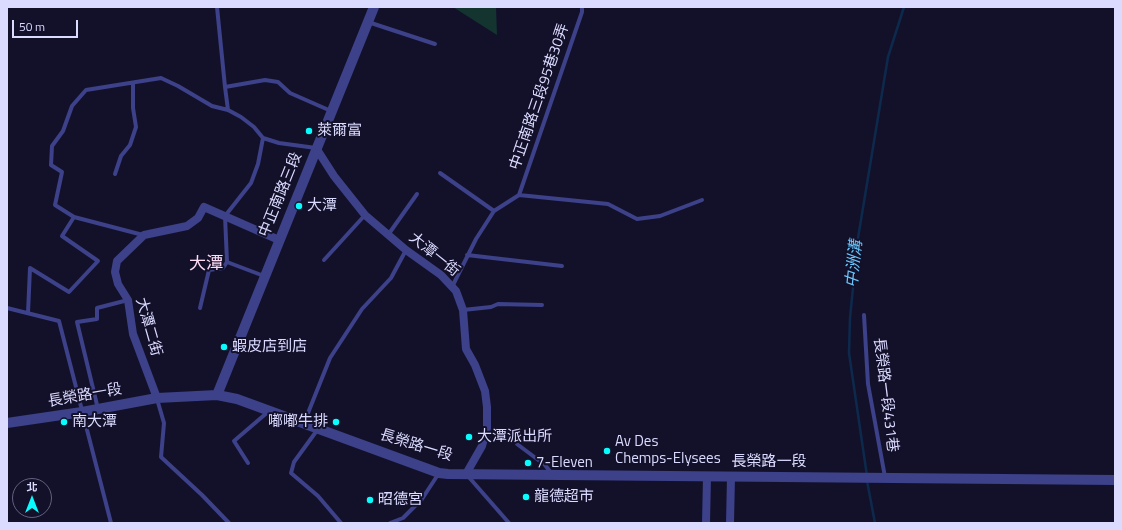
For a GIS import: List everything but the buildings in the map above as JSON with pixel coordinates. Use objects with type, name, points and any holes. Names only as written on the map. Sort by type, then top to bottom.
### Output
[{"type":"street","name":"中正南路三段","points":[[218,395],[264,277],[374,7]]},
{"type":"street","name":"大潭一街","points":[[316,148],[334,176],[365,215],[406,250],[441,275],[456,291],[463,310],[466,349],[475,365],[485,391],[487,407],[487,428],[482,446],[466,474]]},
{"type":"street","points":[[144,235],[187,226],[198,218],[204,207],[279,240]]},
{"type":"street","name":"大潭二街","points":[[144,235],[117,261],[115,272],[118,284],[128,300],[133,334],[157,398]]},
{"type":"street","name":"長榮路一段","points":[[7,423],[82,412],[157,398],[218,395],[270,411],[439,473],[707,477],[1115,480]]},
{"type":"street","points":[[706,523],[707,477]]},
{"type":"street","points":[[730,477],[730,523]]},
{"type":"lane","points":[[217,7],[228,110]]},
{"type":"lane","name":"中正南路三段95巷30弄","points":[[519,195],[582,12],[582,7]]},
{"type":"lane","points":[[368,22],[435,44]]},
{"type":"lane","points":[[144,235],[74,217],[55,205],[62,172],[51,165],[52,146],[63,131],[72,106],[86,90],[161,78],[212,106],[228,110],[241,117],[254,126],[263,138],[279,143],[316,148]]},
{"type":"lane","points":[[225,87],[265,80],[278,82],[290,93],[331,111]]},
{"type":"lane","points":[[115,174],[121,156],[130,145],[136,127],[133,108],[133,83]]},
{"type":"lane","points":[[200,308],[209,270],[223,268],[227,262],[225,216],[251,183],[258,164],[263,138]]},
{"type":"lane","points":[[440,173],[494,211]]},
{"type":"lane","points":[[388,235],[417,194]]},
{"type":"lane","points":[[452,287],[467,255],[494,211],[519,195],[608,204],[637,219],[660,216],[702,200]]},
{"type":"lane","points":[[324,260],[365,215]]},
{"type":"lane","points":[[28,313],[30,268],[69,292],[98,261],[62,236],[74,217]]},
{"type":"lane","points":[[303,424],[330,358],[362,309],[391,278],[406,250]]},
{"type":"lane","points":[[467,255],[562,266]]},
{"type":"lane","points":[[227,262],[264,277]]},
{"type":"lane","points":[[98,409],[77,322],[97,319],[97,308],[128,300]]},
{"type":"lane","points":[[463,310],[491,307],[498,304],[542,305]]},
{"type":"lane","points":[[7,308],[59,321],[111,523]]},
{"type":"lane","name":"長榮路一段431巷","points":[[864,315],[868,384],[885,478]]},
{"type":"lane","points":[[157,398],[164,423],[161,457],[202,495],[229,523]]},
{"type":"lane","points":[[248,463],[234,441],[270,411]]},
{"type":"lane","points":[[318,429],[294,462],[291,473],[318,496],[341,523]]},
{"type":"lane","points":[[517,444],[545,465],[552,475]]},
{"type":"lane","points":[[390,523],[403,518],[422,499],[439,473]]},
{"type":"lane","points":[[466,474],[509,523]]},
{"type":"green space","points":[[453,7],[496,7],[497,35]]},
{"type":"waterway","name":"中洲溝","points":[[867,476],[849,353],[850,318],[858,238],[888,57],[904,7]]},
{"type":"waterway","name":"中洲溝","points":[[867,481],[875,523]]},
{"type":"place","name":"萊爾富","points":[[309,131]]},
{"type":"place","name":"大潭","points":[[299,206]]},
{"type":"place","name":"蝦皮店到店","points":[[224,347]]},
{"type":"place","name":"南大潭","points":[[64,422]]},
{"type":"place","name":"嘟嘟牛排","points":[[336,422]]},
{"type":"place","name":"大潭派出所","points":[[469,437]]},
{"type":"place","name":"Av Des Chemps-Elysees","points":[[607,451]]},
{"type":"place","name":"7-Eleven","points":[[528,463]]},
{"type":"place","name":"龍德超市","points":[[526,497]]},
{"type":"place","name":"昭德宮","points":[[370,500]]},
{"type":"district","name":"大潭","points":[[206,265]]}]
